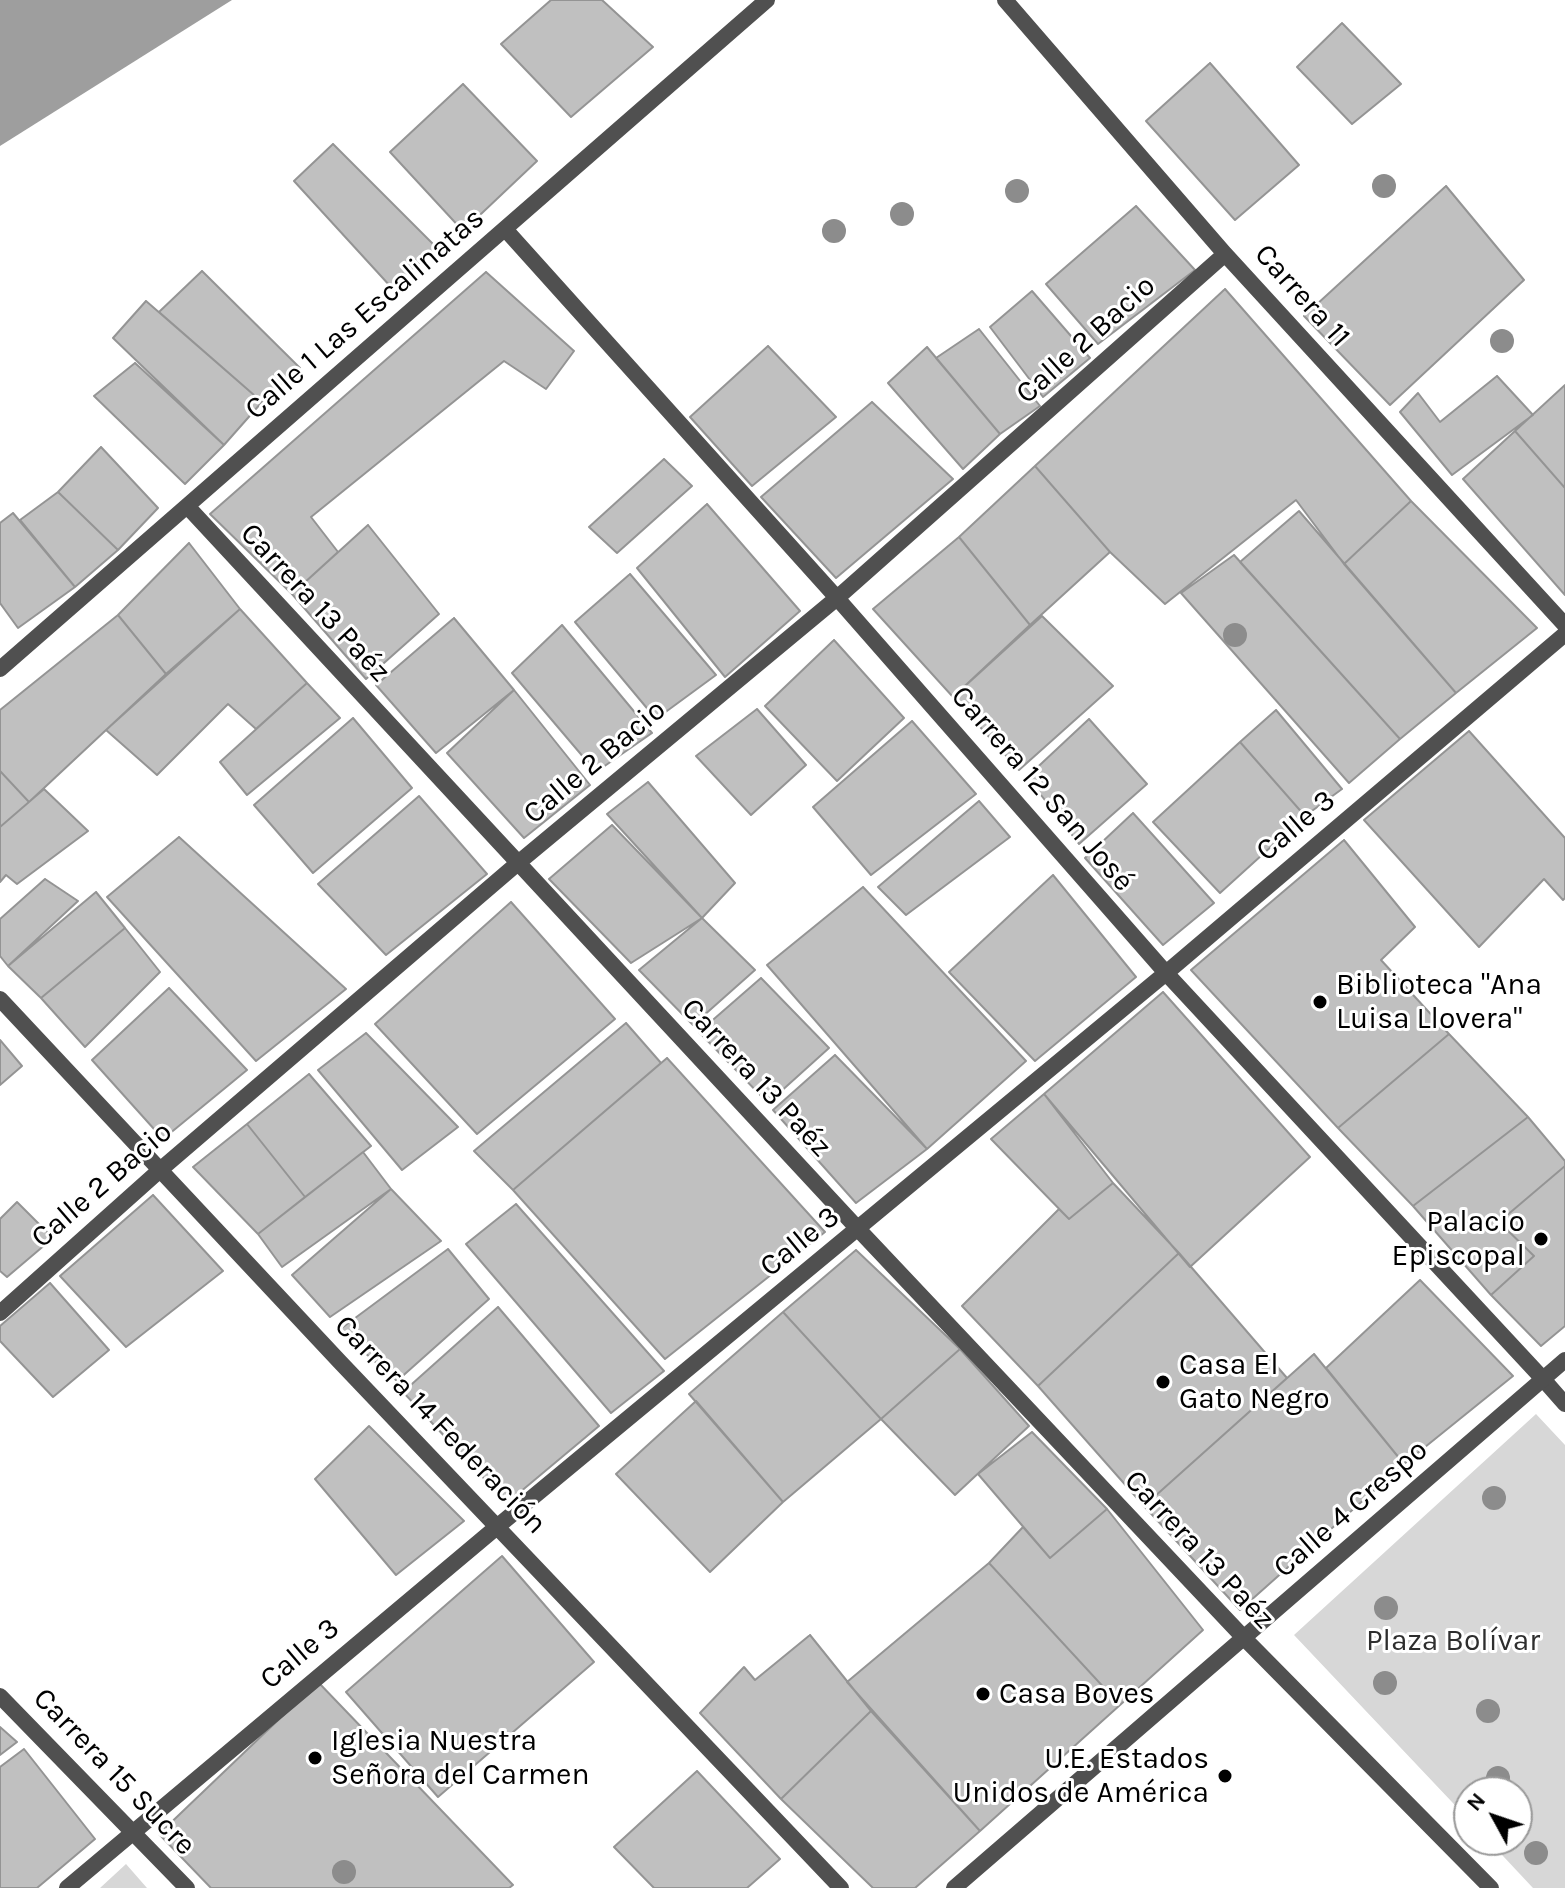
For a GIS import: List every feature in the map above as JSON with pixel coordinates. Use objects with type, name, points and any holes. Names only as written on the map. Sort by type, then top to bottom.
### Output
[{"type":"street","name":"Calle 1 Las Escalinatas","points":[[0,669],[767,0]]},
{"type":"street","name":"Carrera 11","points":[[1005,0],[1225,254],[1565,625]]},
{"type":"street","name":"Carrera 12 San José","points":[[505,229],[837,598],[1166,973],[1565,1404]]},
{"type":"street","name":"Calle 2 Bacio","points":[[0,1313],[160,1170],[518,863],[837,598],[1225,254]]},
{"type":"street","name":"Carrera 13 Paéz","points":[[187,506],[859,1230],[1245,1639],[1491,1888]]},
{"type":"street","name":"Calle 3","points":[[67,1888],[498,1526],[859,1230],[1565,634]]},
{"type":"street","name":"Carrera 14 Federación","points":[[0,999],[841,1888]]},
{"type":"street","name":"Calle 4 Crespo","points":[[954,1888],[1565,1360]]},
{"type":"street","name":"Carrera 15 Sucre","points":[[0,1696],[187,1888]]},
{"type":"green space","name":"Plaza Bolívar","points":[[1536,1414],[1565,1445],[1565,1888],[1533,1888],[1503,1856],[1533,1856],[1533,1776],[1453,1776],[1453,1803],[1294,1635]]},
{"type":"green space","points":[[126,1864],[147,1888],[100,1888]]},
{"type":"shaded area","points":[[0,0],[232,0],[0,146]]},
{"type":"building","points":[[551,0],[602,0],[653,47],[571,117],[501,44]]},
{"type":"building","points":[[1342,23],[1401,84],[1352,124],[1297,67]]},
{"type":"building","points":[[1210,63],[1299,165],[1235,220],[1146,121]]},
{"type":"building","points":[[463,84],[537,161],[463,231],[390,152]]},
{"type":"building","points":[[333,144],[437,248],[391,287],[294,181]]},
{"type":"building","points":[[1446,186],[1524,280],[1390,405],[1304,316]]},
{"type":"building","points":[[1136,206],[1195,270],[1098,344],[1046,284]]},
{"type":"building","points":[[202,271],[300,368],[262,402],[159,312]]},
{"type":"building","points":[[486,272],[574,351],[546,389],[504,361],[311,517],[338,552],[292,594],[210,514]]},
{"type":"building","points":[[1225,289],[1411,501],[1344,564],[1296,500],[1165,604],[1110,552],[1035,466]]},
{"type":"building","points":[[1032,291],[1090,358],[1043,397],[990,327]]},
{"type":"building","points":[[146,301],[262,402],[224,445],[113,338]]},
{"type":"building","points":[[979,329],[1040,406],[1000,434],[936,358]]},
{"type":"building","points":[[768,346],[836,417],[752,486],[690,417]]},
{"type":"building","points":[[927,347],[1000,434],[963,469],[888,383]]},
{"type":"building","points":[[135,363],[224,445],[185,484],[94,396]]},
{"type":"building","points":[[1497,376],[1533,415],[1452,475],[1400,412],[1418,393],[1440,422]]},
{"type":"building","points":[[1565,385],[1565,488],[1515,431]]},
{"type":"building","points":[[872,402],[953,479],[836,578],[761,497]]},
{"type":"building","points":[[1515,431],[1565,488],[1565,595],[1463,479]]},
{"type":"building","points":[[101,447],[158,508],[118,550],[58,492]]},
{"type":"building","points":[[664,459],[692,486],[617,553],[589,527]]},
{"type":"building","points":[[1035,466],[1110,552],[1030,625],[959,537]]},
{"type":"building","points":[[58,492],[118,550],[75,587],[20,520]]},
{"type":"building","points":[[1411,501],[1537,628],[1456,693],[1344,564]]},
{"type":"building","points":[[707,504],[800,611],[725,677],[637,568]]},
{"type":"building","points":[[1299,511],[1456,693],[1400,739],[1240,562]]},
{"type":"building","points":[[13,513],[75,587],[18,628],[0,603],[0,523]]},
{"type":"building","points":[[368,525],[439,614],[366,679],[292,594]]},
{"type":"building","points":[[959,537],[1030,625],[953,697],[873,609]]},
{"type":"building","points":[[189,543],[240,609],[166,674],[118,615]]},
{"type":"building","points":[[1234,555],[1400,739],[1349,783],[1181,593]]},
{"type":"building","points":[[630,574],[716,675],[656,719],[575,622]]},
{"type":"building","points":[[240,609],[307,683],[256,729],[228,704],[157,775],[106,730]]},
{"type":"building","points":[[118,615],[166,674],[29,802],[0,771],[0,710]]},
{"type":"building","points":[[1042,616],[1113,686],[1019,770],[953,697]]},
{"type":"building","points":[[454,618],[514,690],[436,753],[376,685]]},
{"type":"building","points":[[562,625],[652,733],[596,772],[512,673]]},
{"type":"building","points":[[834,640],[904,718],[837,781],[765,706]]},
{"type":"building","points":[[307,683],[340,718],[247,795],[220,762]]},
{"type":"building","points":[[514,690],[590,785],[524,838],[447,753]]},
{"type":"building","points":[[757,709],[806,765],[751,815],[696,756]]},
{"type":"building","points":[[1276,710],[1342,789],[1305,816],[1240,742]]},
{"type":"building","points":[[353,718],[412,788],[313,873],[254,805]]},
{"type":"building","points":[[1089,719],[1147,784],[1079,844],[1027,777]]},
{"type":"building","points":[[912,721],[976,794],[871,875],[813,807]]},
{"type":"building","points":[[1469,731],[1565,838],[1565,898],[1563,900],[1544,879],[1479,947],[1364,820]]},
{"type":"building","points":[[1240,742],[1305,816],[1220,893],[1153,822]]},
{"type":"building","points":[[0,771],[29,802],[0,827]]},
{"type":"building","points":[[648,782],[735,883],[702,918],[607,814]]},
{"type":"building","points":[[44,789],[88,831],[17,884],[6,875],[0,882],[0,827]]},
{"type":"building","points":[[419,796],[487,874],[386,955],[318,884]]},
{"type":"building","points":[[979,801],[1010,837],[906,915],[878,887]]},
{"type":"building","points":[[1133,813],[1214,903],[1163,945],[1085,858]]},
{"type":"building","points":[[612,825],[702,918],[631,963],[549,879]]},
{"type":"building","points":[[179,837],[346,989],[256,1061],[107,897]]},
{"type":"building","name":"Biblioteca \"Ana Luisa Llovera\"","points":[[1344,840],[1415,927],[1381,960],[1449,1034],[1338,1128],[1191,970]]},
{"type":"building","points":[[1053,875],[1136,977],[1035,1061],[949,972]]},
{"type":"building","points":[[45,879],[78,901],[8,966],[0,956],[0,919]]},
{"type":"building","points":[[863,887],[1026,1061],[927,1149],[767,965]]},
{"type":"building","points":[[96,892],[125,928],[41,998],[8,966]]},
{"type":"building","points":[[511,902],[615,1019],[477,1134],[375,1024]]},
{"type":"building","points":[[702,918],[755,970],[693,1025],[639,970]]},
{"type":"building","points":[[125,928],[160,972],[85,1047],[41,998]]},
{"type":"building","points":[[761,978],[829,1048],[768,1103],[699,1032]]},
{"type":"building","points":[[169,988],[247,1070],[163,1139],[92,1060]]},
{"type":"building","points":[[1163,992],[1310,1157],[1190,1267],[1044,1094]]},
{"type":"building","points":[[626,1023],[661,1063],[513,1190],[474,1151]]},
{"type":"building","points":[[366,1033],[458,1127],[402,1170],[318,1070]]},
{"type":"building","points":[[1449,1034],[1528,1117],[1413,1206],[1338,1128]]},
{"type":"building","points":[[0,1040],[22,1066],[0,1085]]},
{"type":"building","points":[[835,1055],[927,1149],[856,1203],[773,1110]]},
{"type":"building","points":[[667,1058],[825,1232],[665,1359],[513,1190]]},
{"type":"building","points":[[309,1074],[371,1146],[305,1197],[247,1124]]},
{"type":"building","points":[[1044,1094],[1113,1183],[1069,1219],[991,1139]]},
{"type":"building","points":[[1528,1117],[1565,1161],[1565,1166],[1499,1222],[1534,1256],[1491,1295],[1413,1206]]},
{"type":"building","points":[[247,1124],[305,1197],[258,1234],[193,1167]]},
{"type":"building","points":[[363,1152],[391,1189],[282,1267],[258,1234]]},
{"type":"building","name":"Palacio Episcopal","points":[[1565,1166],[1565,1326],[1541,1346],[1491,1295],[1534,1256],[1499,1222]]},
{"type":"building","points":[[1113,1183],[1179,1253],[1038,1386],[962,1306],[1059,1209],[1069,1219]]},
{"type":"building","points":[[391,1189],[441,1241],[330,1317],[292,1275]]},
{"type":"building","points":[[153,1195],[223,1271],[126,1347],[60,1276]]},
{"type":"building","points":[[17,1202],[53,1238],[7,1277],[0,1271],[0,1219]]},
{"type":"building","points":[[516,1204],[664,1371],[611,1413],[466,1244]]},
{"type":"building","points":[[448,1249],[489,1299],[397,1381],[339,1330]]},
{"type":"building","points":[[856,1250],[960,1349],[881,1419],[783,1312]]},
{"type":"building","name":"Casa El Gato Negro","points":[[1179,1253],[1287,1378],[1144,1506],[1038,1386]]},
{"type":"building","points":[[1420,1280],[1513,1376],[1404,1464],[1326,1368]]},
{"type":"building","points":[[50,1283],[109,1350],[53,1397],[0,1341],[0,1326]]},
{"type":"building","points":[[498,1307],[599,1426],[507,1503],[403,1392]]},
{"type":"building","points":[[783,1312],[881,1419],[783,1502],[689,1394]]},
{"type":"building","points":[[960,1349],[1029,1426],[955,1495],[881,1419]]},
{"type":"building","points":[[1314,1354],[1404,1464],[1240,1610],[1144,1506]]},
{"type":"building","points":[[696,1401],[783,1502],[710,1572],[616,1474]]},
{"type":"building","points":[[369,1426],[464,1521],[396,1575],[315,1479]]},
{"type":"building","points":[[1032,1432],[1107,1509],[1050,1558],[978,1474]]},
{"type":"building","points":[[1107,1509],[1203,1630],[1120,1705],[989,1563],[1023,1527],[1050,1558]]},
{"type":"building","points":[[502,1556],[594,1662],[438,1797],[346,1692]]},
{"type":"building","name":"Casa Boves","points":[[989,1563],[1120,1705],[980,1831],[847,1682]]},
{"type":"building","points":[[810,1635],[871,1711],[781,1799],[700,1713],[744,1667],[755,1680]]},
{"type":"building","name":"Iglesia Nuestra Señora del Carmen","points":[[318,1682],[513,1885],[509,1888],[211,1888],[159,1834]]},
{"type":"building","points":[[871,1711],[980,1831],[915,1888],[873,1888],[781,1799]]},
{"type":"building","points":[[0,1727],[17,1742],[0,1755]]},
{"type":"building","points":[[24,1749],[95,1839],[37,1888],[0,1888],[0,1767]]},
{"type":"building","points":[[697,1771],[780,1859],[747,1888],[654,1888],[614,1847]]},
{"type":"place","name":"Biblioteca \"Ana Luisa Llovera\"","points":[[1320,1002]]},
{"type":"place","name":"Palacio Episcopal","points":[[1541,1239]]},
{"type":"place","name":"Casa El Gato Negro","points":[[1163,1382]]},
{"type":"place","name":"Casa Boves","points":[[983,1694]]},
{"type":"place","name":"Iglesia Nuestra Señora del Carmen","points":[[315,1758]]},
{"type":"place","name":"U.E. Estados Unidos de América","points":[[1225,1776]]}]
